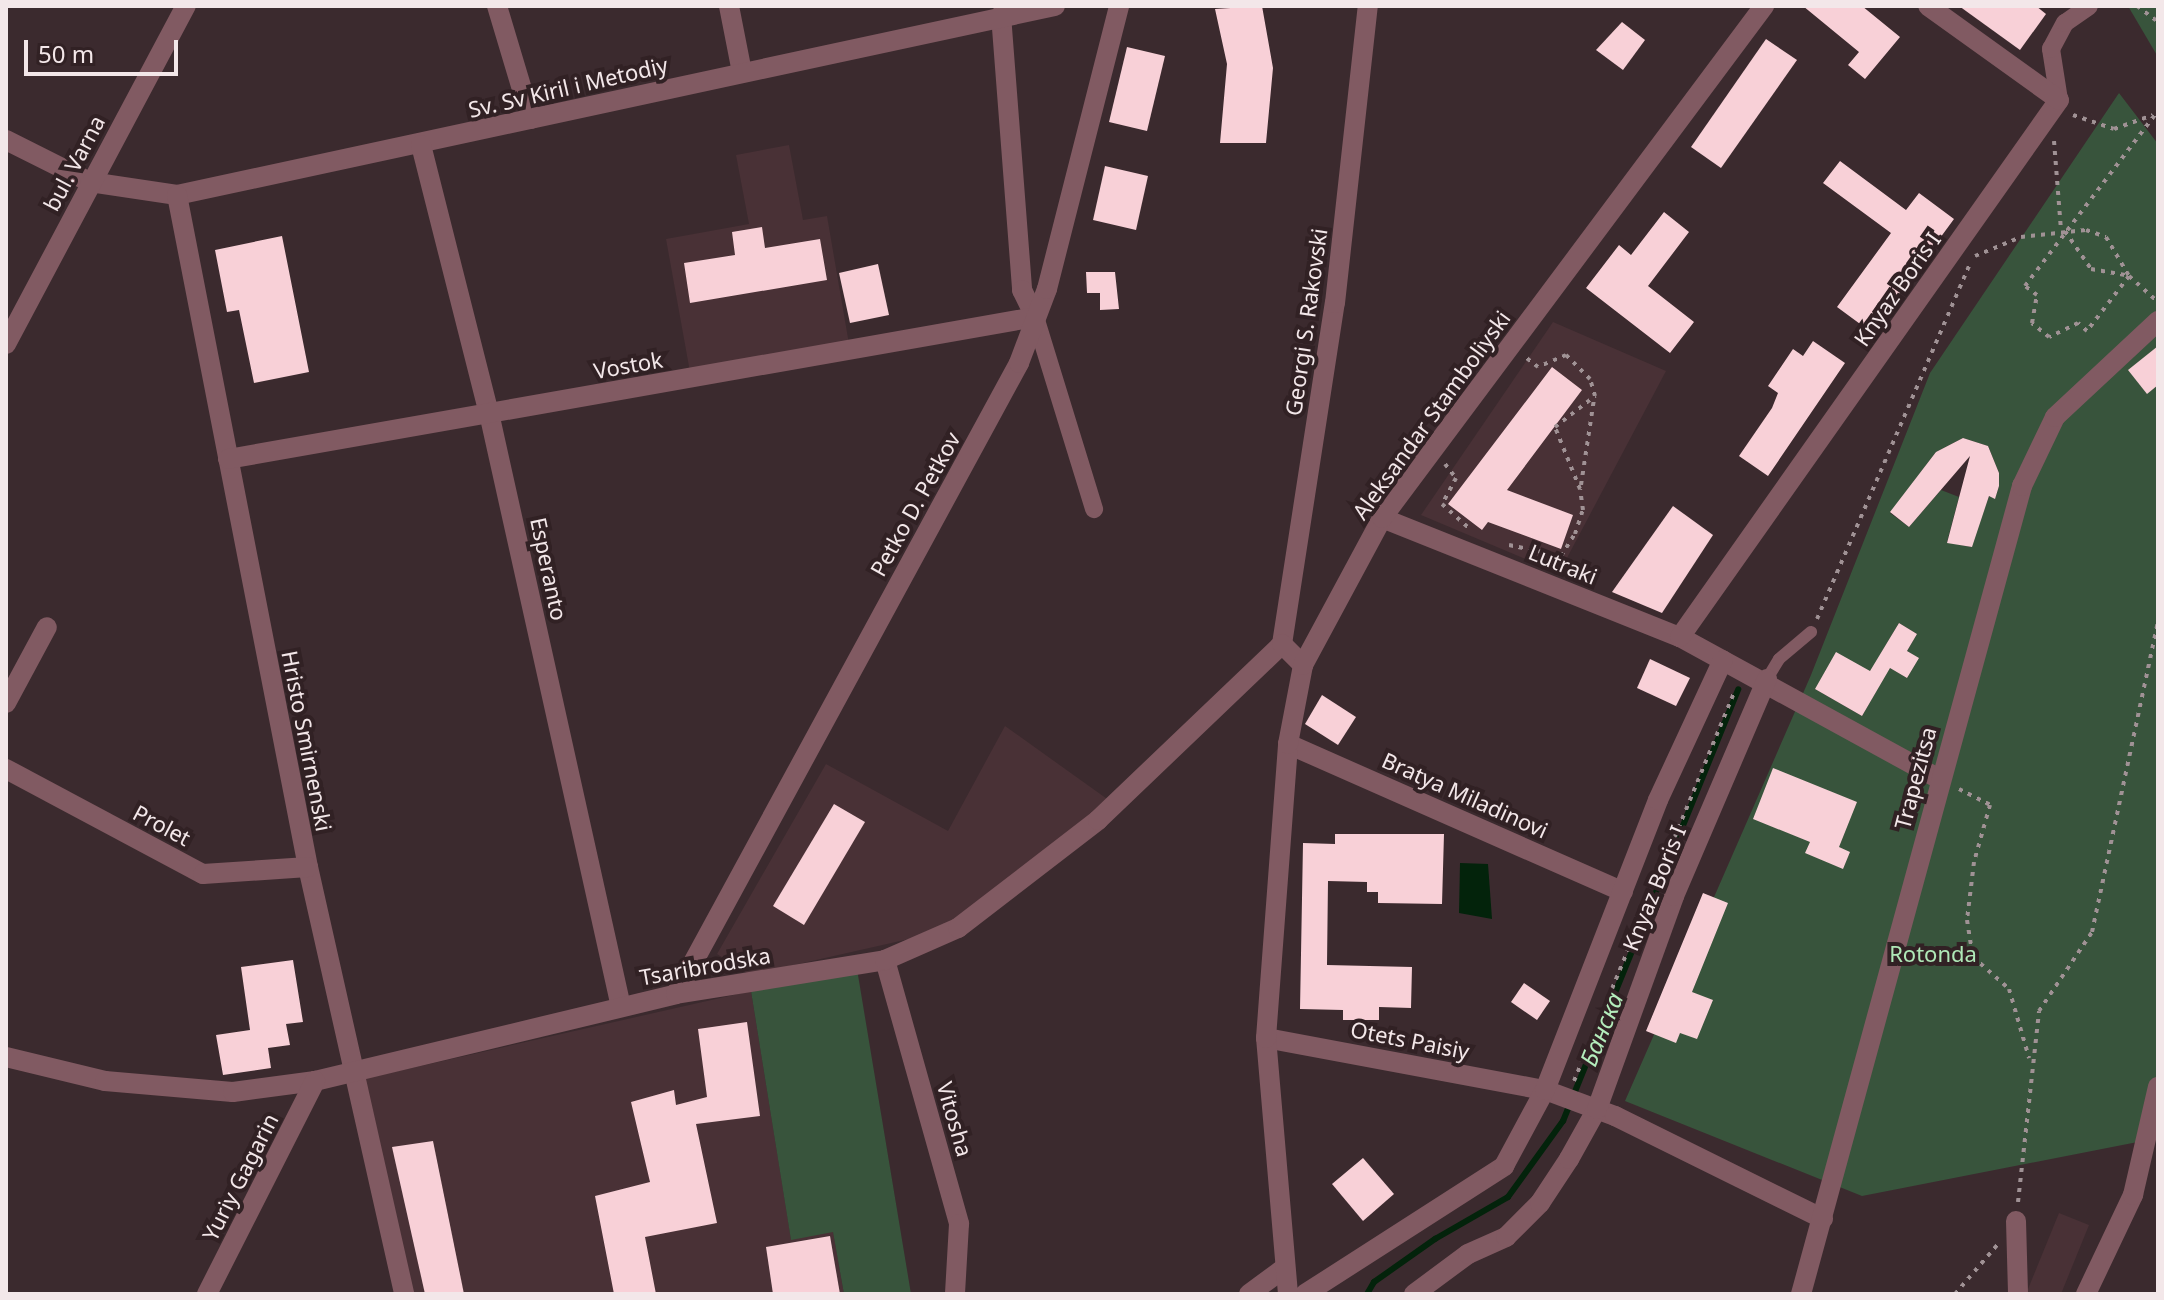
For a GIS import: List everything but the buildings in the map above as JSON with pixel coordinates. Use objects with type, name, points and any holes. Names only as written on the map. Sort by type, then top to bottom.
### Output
[{"type":"street","name":"bul. Varna","points":[[6,344],[186,6]]},
{"type":"street","points":[[497,6],[531,119]]},
{"type":"street","points":[[729,6],[742,72]]},
{"type":"street","name":"Sv. Sv Kiril i Metodiy","points":[[6,140],[90,182],[177,195],[421,145],[1001,15],[1055,6]]},
{"type":"street","name":"Petko D. Petkov","points":[[676,994],[1019,363],[1035,317],[1119,6]]},
{"type":"street","name":"Georgi S. Rakovski","points":[[1282,644],[1335,303],[1368,6]]},
{"type":"street","name":"Aleksandar Stamboliyski","points":[[1288,1294],[1283,1269],[1266,1038],[1288,744],[1303,665],[1382,518],[1764,6]]},
{"type":"street","points":[[1928,6],[2059,100]]},
{"type":"street","points":[[2059,100],[2051,49],[2065,23],[2089,6]]},
{"type":"street","points":[[1001,15],[1022,290],[1035,317],[1094,509]]},
{"type":"street","name":"Knyaz Boris I","points":[[1680,637],[2059,100]]},
{"type":"street","name":"Esperanto","points":[[421,145],[489,413],[621,1007]]},
{"type":"street","name":"Hristo Smirnenski","points":[[177,195],[308,867],[404,1294]]},
{"type":"street","name":"Vostok","points":[[228,459],[1035,317]]},
{"type":"street","name":"Trapezitsa","points":[[1801,1294],[1939,779],[2033,456],[2055,417],[2158,321]]},
{"type":"street","name":"Lutraki","points":[[1382,518],[1680,637],[1767,679],[1939,779]]},
{"type":"street","points":[[6,703],[47,627]]},
{"type":"street","points":[[1282,644],[1303,665]]},
{"type":"street","name":"Tsaribrodska","points":[[6,1057],[172,1090],[233,1092],[315,1081],[351,1069],[676,994],[885,960],[958,928],[1098,820],[1282,644]]},
{"type":"street","name":"Knyaz Boris I","points":[[1305,1294],[1485,1184],[1504,1166],[1552,1093],[1623,892],[1723,660]]},
{"type":"street","name":"Knyaz Boris I","points":[[1414,1294],[1468,1254],[1506,1237],[1540,1203],[1593,1108],[1674,896],[1767,679]]},
{"type":"street","name":"Bratya Miladinovi","points":[[1288,744],[1623,892]]},
{"type":"street","name":"Prolet","points":[[6,769],[203,874],[308,867]]},
{"type":"street","name":"Vitosha","points":[[885,960],[959,1224],[955,1294]]},
{"type":"street","name":"Otets Paisiy","points":[[1266,1038],[1552,1093],[1593,1108]]},
{"type":"street","name":"Yuriy Gagarin","points":[[207,1294],[315,1081]]},
{"type":"street","points":[[2086,1294],[2152,1152],[2158,1087]]},
{"type":"street","points":[[1593,1108],[1823,1219]]},
{"type":"street","points":[[2016,1221],[2018,1294]]},
{"type":"street","points":[[1249,1294],[1283,1269]]},
{"type":"lane","name":"Knyaz Boris I","points":[[1767,679],[1779,659],[1811,632]]},
{"type":"path","points":[[2137,6],[2158,22]]},
{"type":"path","points":[[2059,100],[2085,123],[2114,129],[2158,110]]},
{"type":"path","points":[[2129,276],[2087,331],[2078,323],[2058,337],[2042,335],[2029,313],[2037,295],[2025,286],[2063,230],[2158,110]]},
{"type":"path","points":[[2054,141],[2063,230],[2091,269],[2129,276]]},
{"type":"path","points":[[1811,632],[1973,257],[2063,230],[2106,237],[2129,276],[2158,302]]},
{"type":"path","points":[[1524,356],[1538,367],[1566,355],[1590,379],[1595,396],[1580,489]]},
{"type":"path","points":[[1495,541],[1561,556],[1583,510],[1580,489],[1555,427],[1595,396]]},
{"type":"path","points":[[1444,463],[1456,478],[1442,504],[1482,536]]},
{"type":"path","points":[[1955,1294],[2016,1221],[2029,1061],[2039,1011],[2092,932],[2158,622]]},
{"type":"path","points":[[1939,779],[1990,805],[1974,862],[1967,920],[1973,957],[2009,989],[2029,1061]]},
{"type":"shaded area","points":[[789,145],[803,220],[827,216],[849,344],[690,372],[666,239],[749,224],[736,155]]},
{"type":"shaded area","points":[[1553,322],[1666,371],[1559,573],[1421,515]]},
{"type":"shaded area","points":[[1005,726],[1110,801],[969,917],[909,939],[750,975],[717,954],[826,764],[948,831]]},
{"type":"shaded area","points":[[1460,863],[1488,864],[1492,919],[1459,913]]},
{"type":"shaded area","points":[[751,991],[791,1239],[833,1231],[844,1294],[412,1294],[363,1079]]},
{"type":"shaded area","points":[[2059,1213],[2089,1225],[2061,1294],[2026,1294]]},
{"type":"green space","points":[[2128,6],[2158,6],[2158,57]]},
{"type":"green space","name":"Rotonda","points":[[2119,93],[2158,144],[2158,1138],[1862,1196],[1625,1101],[1811,675],[1930,373]],"holes":[[[1963,438],[1988,446],[1999,473],[1995,498],[1989,496],[1971,547],[1947,542],[1959,497],[1941,490],[1909,527],[1890,513],[1936,452]],[[1899,623],[1917,634],[1907,651],[1918,658],[1907,678],[1877,660]],[[1883,679],[1862,716],[1815,689]]]},
{"type":"green space","points":[[857,969],[911,1294],[844,1294],[833,1232],[791,1240],[751,991]]},
{"type":"waterway","name":"Банска","points":[[1367,1294],[1374,1282],[1435,1239],[1508,1197],[1563,1121],[1738,689]]}]
